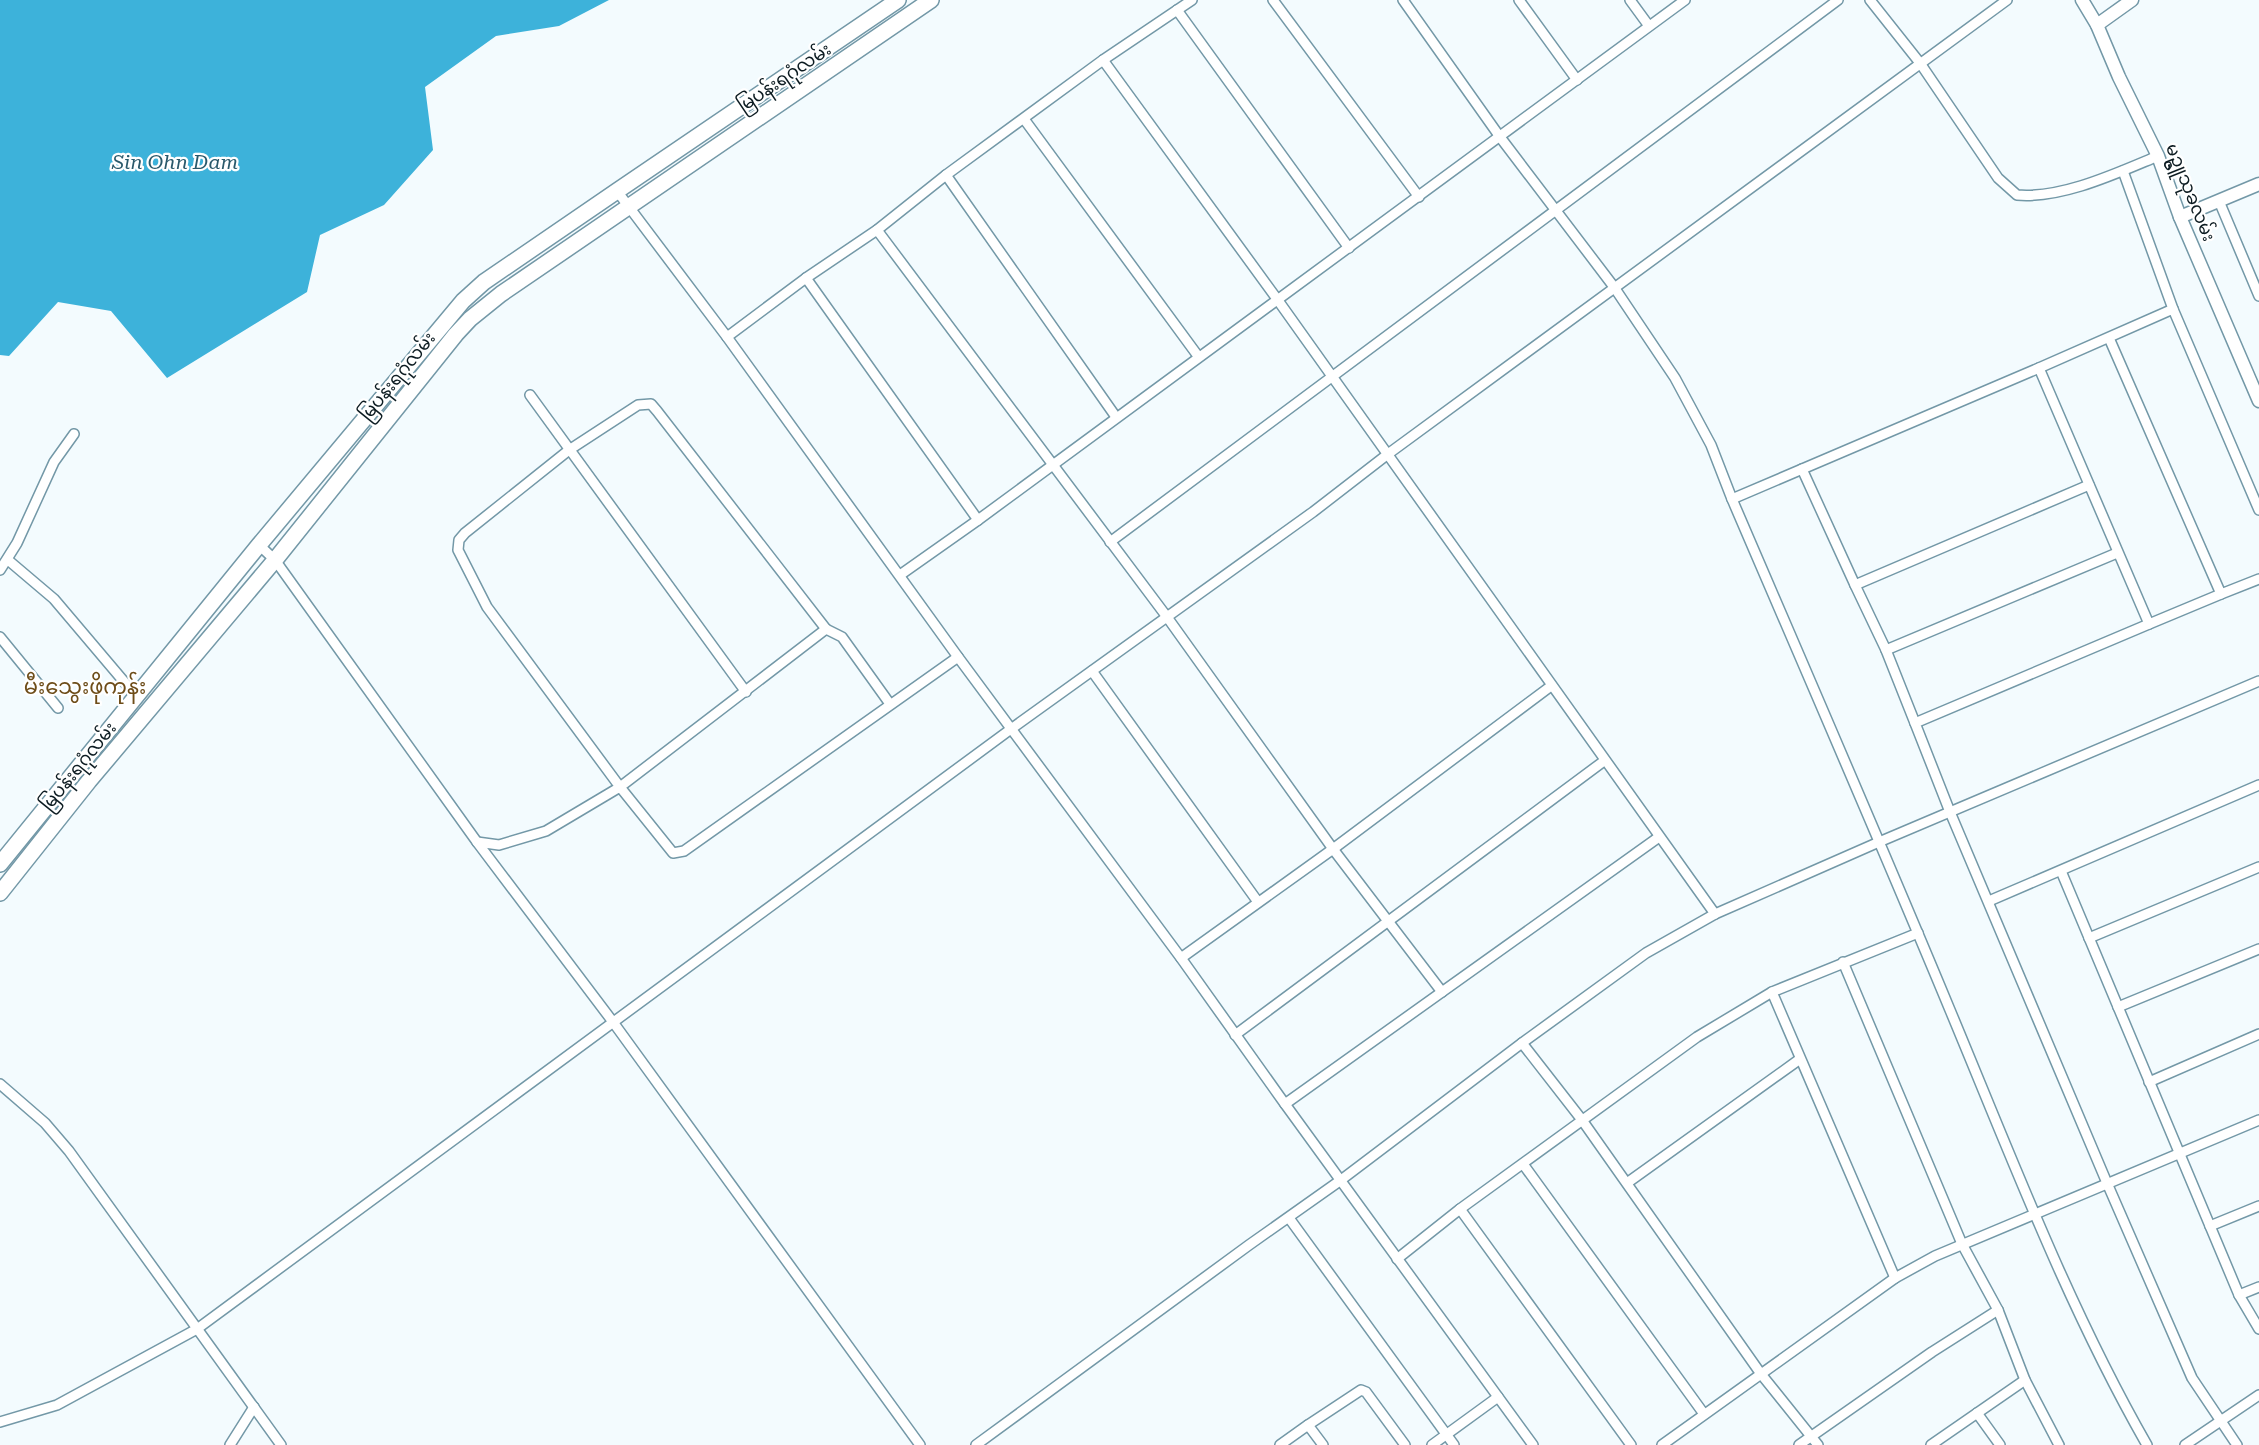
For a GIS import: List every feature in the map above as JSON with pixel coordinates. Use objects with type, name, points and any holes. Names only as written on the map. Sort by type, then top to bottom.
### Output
[{"type":"main road","name":"မြပန်းရဂုံလမ်း","points":[[0,864],[259,545],[463,301],[484,282],[898,0]]},
{"type":"main road","name":"မြပန်းရဂုံလမ်း","points":[[0,893],[89,781],[276,560],[470,319],[501,294],[931,0]]},
{"type":"street","points":[[727,337],[806,278],[877,230],[1103,60],[1192,0]]},
{"type":"street","points":[[1273,0],[1419,197]]},
{"type":"street","points":[[1403,0],[1500,137],[1614,287],[1675,378],[1712,445],[1732,499],[1918,933],[2035,1214],[2117,1394],[2147,1445]]},
{"type":"street","points":[[1519,0],[1577,80]]},
{"type":"street","points":[[1630,0],[1649,26]]},
{"type":"street","points":[[900,575],[1685,0]]},
{"type":"street","points":[[1110,542],[1838,0]]},
{"type":"street","points":[[1870,0],[1920,63],[1998,178],[2017,195],[2059,192],[2123,171],[2158,156]]},
{"type":"street","points":[[0,1422],[57,1405],[197,1329],[1011,729],[1313,512],[1614,287],[2007,0]]},
{"type":"street","name":"မဥ္ဇူသုခလမ်း","points":[[2082,0],[2097,25],[2119,77],[2158,156],[2180,217],[2259,401]]},
{"type":"street","points":[[2097,25],[2132,0]]},
{"type":"street","points":[[1177,10],[1349,248]]},
{"type":"street","points":[[1103,60],[1333,377],[1715,914]]},
{"type":"street","points":[[1024,119],[1198,356]]},
{"type":"street","points":[[2123,171],[2173,309],[2259,510]]},
{"type":"street","points":[[946,176],[1116,417]]},
{"type":"street","points":[[2180,217],[2259,184]]},
{"type":"street","points":[[617,191],[727,337],[958,657],[1181,958],[1234,1035],[1533,1445]]},
{"type":"street","points":[[2219,201],[2259,296]]},
{"type":"street","points":[[877,230],[1167,617],[1333,849],[1442,992]]},
{"type":"street","points":[[806,278],[978,520]]},
{"type":"street","points":[[1732,499],[2173,309]]},
{"type":"street","points":[[2109,338],[2221,594]]},
{"type":"street","points":[[2039,368],[2149,624]]},
{"type":"street","points":[[530,395],[746,692]]},
{"type":"street","points":[[890,704],[843,637],[826,629],[651,404],[638,405],[569,450],[459,540],[458,550],[488,607],[620,787],[668,849],[677,854],[958,657]]},
{"type":"street","points":[[0,570],[8,560],[54,462],[74,434]]},
{"type":"street","points":[[1802,469],[1886,650],[1950,812],[2107,1183],[2193,1378],[2219,1421],[2237,1445]]},
{"type":"street","points":[[1855,585],[2089,485]]},
{"type":"street","points":[[259,545],[276,560],[477,842],[613,1022],[920,1445]]},
{"type":"street","points":[[1886,650],[2117,553]]},
{"type":"street","points":[[8,560],[54,599],[136,696]]},
{"type":"street","points":[[1915,723],[2259,579]]},
{"type":"street","points":[[477,842],[499,845],[546,831],[620,787],[826,629]]},
{"type":"street","points":[[0,637],[58,708]]},
{"type":"street","points":[[1092,671],[1258,902]]},
{"type":"street","points":[[976,1445],[1341,1180],[1522,1043],[1646,953],[1715,914],[2259,681]]},
{"type":"street","points":[[1181,958],[1333,849],[1551,686]]},
{"type":"street","points":[[1234,1035],[1604,761]]},
{"type":"street","points":[[1989,901],[2259,785]]},
{"type":"street","points":[[1285,1104],[1659,837]]},
{"type":"street","points":[[2089,938],[2259,867]]},
{"type":"street","points":[[2061,871],[2239,1295],[2259,1329]]},
{"type":"street","points":[[1397,1259],[1460,1209],[1697,1037],[1772,992],[1918,933]]},
{"type":"street","points":[[2118,1007],[2259,949]]},
{"type":"street","points":[[1843,962],[1962,1244],[1998,1310],[2025,1380],[2059,1445]]},
{"type":"street","points":[[1772,992],[1894,1278]]},
{"type":"street","points":[[2149,1082],[2259,1034]]},
{"type":"street","points":[[1522,1043],[1582,1120],[1761,1374],[1818,1445]]},
{"type":"street","points":[[1627,1183],[1800,1059]]},
{"type":"street","points":[[0,1084],[45,1123],[69,1151],[281,1445]]},
{"type":"street","points":[[1662,1445],[1894,1278],[1962,1244],[2259,1120]]},
{"type":"street","points":[[1523,1164],[1704,1413]]},
{"type":"street","points":[[2210,1226],[2259,1206]]},
{"type":"street","points":[[1460,1209],[1631,1445]]},
{"type":"street","points":[[1289,1218],[1454,1445]]},
{"type":"street","points":[[2239,1295],[2259,1287]]},
{"type":"street","points":[[1799,1445],[1932,1352],[1998,1310]]},
{"type":"street","points":[[1931,1445],[2025,1380]]},
{"type":"street","points":[[1280,1445],[1359,1391],[1364,1390],[1405,1445]]},
{"type":"street","points":[[2185,1445],[2259,1395]]},
{"type":"street","points":[[1432,1445],[1498,1397]]},
{"type":"street","points":[[230,1445],[254,1407]]},
{"type":"street","points":[[1977,1413],[2000,1445]]},
{"type":"street","points":[[1308,1425],[1323,1445]]},
{"type":"water","name":"Sin Ohn Dam","points":[[0,0],[609,0],[559,26],[496,36],[425,87],[433,150],[384,205],[320,235],[307,292],[167,378],[111,311],[58,302],[9,356],[0,355]]},
{"type":"district","name":"မီးသွေးဖိုကုန်း","points":[[85,687]]}]
